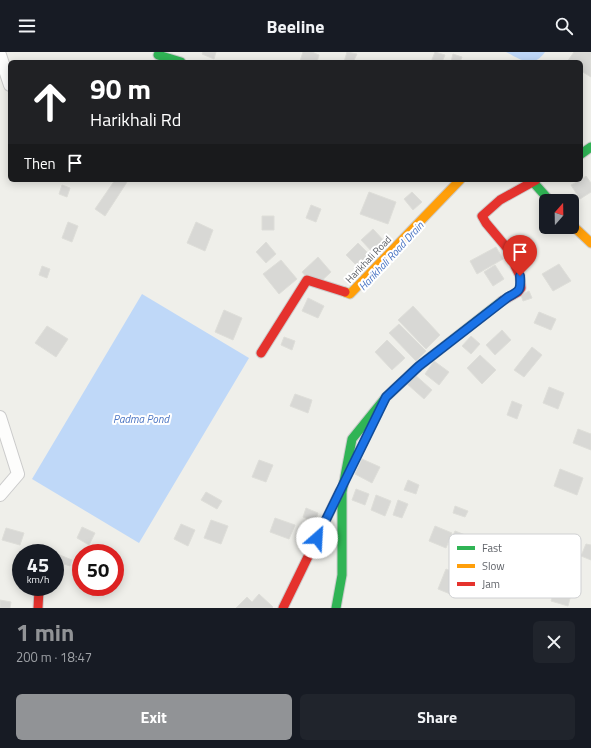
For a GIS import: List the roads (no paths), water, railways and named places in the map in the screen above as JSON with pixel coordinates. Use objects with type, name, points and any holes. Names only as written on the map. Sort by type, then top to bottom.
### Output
[{"type":"street","points":[[0,55],[8,79]]},
{"type":"street","points":[[158,55],[174,60]]},
{"type":"street","name":"Harikhali Road","points":[[261,353],[307,280],[350,294],[458,182]]},
{"type":"street","points":[[336,608],[342,575],[342,492],[352,439],[386,397],[419,366],[508,297],[518,292],[521,288],[520,276],[515,266],[512,254],[482,216],[500,200],[533,182]]},
{"type":"street","points":[[536,182],[545,194]]},
{"type":"street","points":[[579,232],[591,243]]},
{"type":"street","points":[[369,432],[386,397]]},
{"type":"street","points":[[0,417],[18,474],[0,495]]},
{"type":"street","points":[[282,608],[358,453]]},
{"type":"street","points":[[38,608],[39,596]]},
{"type":"water","points":[[506,52],[545,52],[536,60],[522,60]]},
{"type":"water","name":"Padma Pond","points":[[142,294],[249,358],[139,543],[32,479]]},
{"type":"waterway","points":[[354,468],[381,415]]},
{"type":"water label","name":"Harikhali Road Drain","points":[[391,256]]}]
